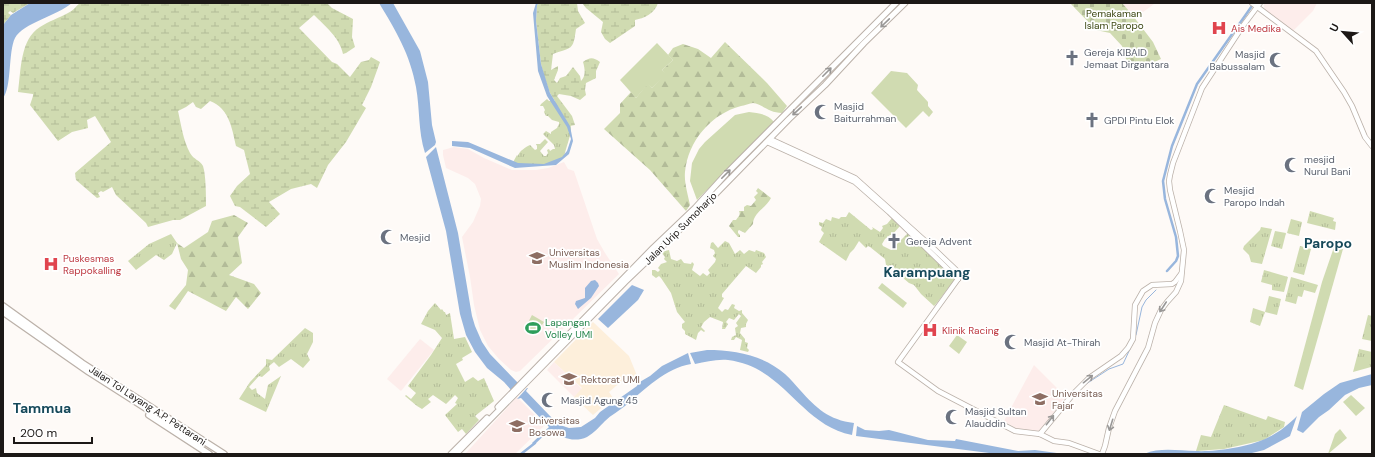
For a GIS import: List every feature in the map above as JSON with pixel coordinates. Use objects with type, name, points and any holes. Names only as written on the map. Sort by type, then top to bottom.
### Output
[{"type":"highway","name":"Jalan Urip Sumoharjo","points":[[639,266],[817,92],[896,3]]},
{"type":"highway","name":"Jalan Urip Sumoharjo","points":[[456,454],[695,208],[726,174],[812,88],[905,3]]},
{"type":"highway","points":[[812,88],[817,92]]},
{"type":"highway","points":[[3,306],[70,357],[106,387],[209,454]]},
{"type":"highway","points":[[3,312],[70,357]]},
{"type":"highway","name":"Jalan Tol Layang A.P. Pettarani","points":[[70,357],[89,372],[218,454]]},
{"type":"highway","name":"Jalan Tol Layang A.P. Pettarani","points":[[70,357],[100,374],[224,454]]},
{"type":"highway","points":[[100,374],[151,403],[230,454]]},
{"type":"highway","name":"Jalan Urip Sumoharjo","points":[[451,454],[479,429]]},
{"type":"main road","points":[[1103,453],[1115,411],[1148,348],[1155,323],[1161,310],[1178,288],[1181,281],[1184,250],[1170,190],[1170,175],[1202,88],[1257,4],[1262,12],[1312,48],[1320,56],[1344,92],[1352,106],[1365,138],[1372,146]]},
{"type":"main road","points":[[769,140],[855,178],[959,273],[958,278],[898,362],[938,391],[1013,429],[1021,432],[1042,435],[1054,441],[1069,443],[1099,454]]},
{"type":"main road","points":[[1042,435],[1061,407],[1089,378],[1121,356],[1128,349],[1133,339],[1135,305],[1148,286],[1172,284],[1181,274]]},
{"type":"shaded area","points":[[1122,3],[1152,3],[1154,4],[1135,18]]},
{"type":"shaded area","points":[[1264,3],[1317,3],[1313,11],[1293,31],[1266,11]]},
{"type":"shaded area","name":"Universitas Muslim Indonesia","points":[[454,147],[468,149],[484,158],[512,170],[536,170],[548,168],[564,162],[568,169],[574,171],[597,239],[619,274],[520,371],[516,372],[511,370],[499,359],[488,346],[480,330],[462,237],[473,222],[480,206],[481,199],[475,184],[468,178],[446,168],[443,150]]},
{"type":"shaded area","points":[[593,322],[629,356],[638,378],[633,384],[626,379],[623,380],[609,392],[613,398],[593,415],[574,397],[582,388],[554,362]]},
{"type":"shaded area","points":[[420,339],[434,350],[401,391],[387,379]]},
{"type":"shaded area","points":[[554,362],[582,389],[574,397],[547,370]]},
{"type":"shaded area","name":"Universitas Fajar","points":[[1034,365],[1066,397],[1039,431],[1019,430],[1004,421]]},
{"type":"shaded area","name":"Universitas Bosowa","points":[[517,397],[545,425],[515,454],[465,454]]},
{"type":"green space","points":[[3,3],[30,3],[13,13],[10,11],[8,13],[11,15],[3,25]]},
{"type":"green space","points":[[80,3],[327,3],[332,8],[353,19],[352,37],[355,47],[343,54],[339,43],[314,15],[299,28],[332,62],[337,64],[350,77],[361,62],[369,60],[371,57],[380,62],[371,87],[362,105],[366,108],[346,142],[328,165],[317,188],[311,184],[291,189],[269,202],[280,214],[266,227],[240,207],[235,206],[230,196],[237,186],[250,174],[244,150],[236,146],[229,119],[222,108],[210,101],[201,109],[196,107],[193,102],[178,111],[182,132],[188,148],[195,159],[203,166],[206,206],[180,220],[173,220],[148,227],[146,223],[116,195],[112,187],[98,193],[100,197],[97,198],[76,180],[75,173],[111,142],[95,116],[87,120],[88,128],[72,132],[58,141],[30,105],[33,94],[18,92],[25,47],[33,32],[47,23],[70,12]]},
{"type":"green space","points":[[540,3],[577,3],[578,11],[585,23],[576,29],[574,41],[568,49],[553,54],[551,70],[558,66],[554,80],[557,83],[560,78],[566,76],[573,67],[580,76],[581,81],[585,72],[583,62],[592,58],[600,62],[596,71],[596,78],[586,83],[586,95],[580,100],[571,96],[559,94],[557,96],[572,116],[575,125],[570,126],[550,93],[544,76],[541,64],[536,21],[537,5]]},
{"type":"green space","points":[[582,3],[658,3],[655,10],[642,18],[635,20],[635,26],[610,43],[605,39],[601,32],[603,22]]},
{"type":"green space","name":"Pemakaman Islam Paropo","points":[[1070,3],[1122,3],[1153,42],[1161,59],[1141,70],[1134,66],[1126,59],[1122,46],[1110,33],[1096,30]]},
{"type":"green space","points":[[725,42],[767,83],[787,106],[782,113],[777,113],[753,103],[741,106],[720,115],[703,130],[696,140],[687,161],[685,180],[690,205],[686,211],[650,170],[604,129],[620,113],[620,104],[631,92],[636,98],[648,83],[652,88],[665,74],[662,70],[673,60],[668,55],[673,48],[683,44],[698,49],[711,58]]},
{"type":"green space","points":[[657,43],[673,60],[662,70],[666,74],[652,88],[648,84],[636,98],[620,80]]},
{"type":"green space","points":[[891,71],[907,73],[918,85],[917,90],[928,102],[928,106],[933,112],[929,117],[923,111],[906,128],[871,93]]},
{"type":"green space","points":[[547,99],[549,101],[557,101],[568,117],[570,123],[571,133],[564,157],[548,164],[512,164],[517,155],[518,156],[523,149],[530,145],[535,150],[537,149],[536,144],[540,144],[545,139],[548,142],[540,151],[544,156],[548,153],[547,150],[549,149],[550,151],[555,149],[554,145],[543,134],[546,131],[551,134],[551,132],[557,128],[559,124],[559,122],[546,116],[543,106],[540,106]]},
{"type":"green space","points":[[749,112],[759,113],[772,119],[774,122],[697,200],[690,181],[692,163],[699,149],[735,115]]},
{"type":"green space","points":[[758,188],[771,198],[755,217],[753,224],[745,233],[739,230],[738,231],[740,237],[738,237],[729,226],[740,214],[739,211],[744,211],[744,207],[747,205],[751,206],[756,200],[754,197],[758,193],[756,191]]},
{"type":"green space","points":[[1310,211],[1334,218],[1333,221],[1336,222],[1335,230],[1307,223]]},
{"type":"green space","points":[[849,212],[871,230],[873,229],[872,227],[880,232],[883,228],[882,226],[887,224],[892,218],[900,226],[892,235],[885,239],[882,244],[883,246],[891,250],[908,233],[956,278],[934,306],[914,285],[903,278],[892,265],[889,267],[886,265],[885,259],[870,247],[868,246],[866,248],[859,241],[846,261],[819,242],[824,233],[821,230],[822,227],[819,225],[819,222],[823,223],[826,219],[831,221],[832,217],[839,219],[841,217],[846,217]]},
{"type":"green space","points":[[234,215],[248,223],[238,237],[242,263],[229,275],[254,284],[261,293],[248,309],[236,297],[226,311],[188,291],[175,310],[169,306],[186,285],[188,270],[181,259],[177,243],[184,248],[208,232],[212,221]]},
{"type":"green space","points":[[1291,219],[1302,222],[1299,236],[1287,233]]},
{"type":"green space","points":[[1261,227],[1272,229],[1262,264],[1251,262],[1249,255],[1243,249]]},
{"type":"green space","points":[[1275,231],[1286,233],[1282,249],[1271,246]]},
{"type":"green space","points":[[171,234],[177,243],[172,254],[164,260],[156,255],[136,270],[128,261],[149,244]]},
{"type":"green space","points":[[725,241],[729,243],[735,254],[740,250],[744,254],[749,250],[755,252],[756,250],[764,253],[766,257],[756,273],[746,266],[722,294],[722,297],[724,298],[718,308],[722,312],[725,309],[728,310],[732,304],[735,305],[734,308],[739,311],[742,310],[742,313],[748,320],[746,327],[741,328],[740,333],[745,339],[745,342],[748,343],[748,352],[740,350],[742,340],[736,337],[734,340],[731,340],[732,337],[736,335],[735,328],[738,326],[736,323],[741,316],[739,314],[734,320],[729,318],[726,322],[728,324],[725,329],[722,329],[723,322],[710,317],[701,327],[705,331],[704,332],[701,330],[698,333],[696,340],[685,334],[682,324],[685,322],[677,312],[671,293],[659,276],[656,278],[652,275],[652,270],[658,272],[660,270],[658,268],[661,264],[667,262],[661,252],[669,250],[671,259],[677,261],[681,259],[684,263],[691,264],[692,262],[694,264],[692,270],[700,276],[703,273],[707,276],[710,273],[708,270],[716,259],[713,256],[715,253],[714,250],[710,248],[711,243],[713,242],[718,248]]},
{"type":"green space","points":[[1300,246],[1311,249],[1304,275],[1293,272]]},
{"type":"green space","points":[[1334,247],[1343,249],[1303,390],[1294,386],[1322,282]]},
{"type":"green space","points":[[1264,270],[1288,277],[1284,292],[1272,290],[1272,285],[1261,282]]},
{"type":"green space","points":[[1291,277],[1318,285],[1315,293],[1304,290],[1302,297],[1298,296],[1296,304],[1285,301]]},
{"type":"green space","points":[[882,283],[907,303],[903,308],[878,288]]},
{"type":"green space","points":[[1269,296],[1281,299],[1277,315],[1265,312]]},
{"type":"green space","points":[[435,303],[445,312],[446,315],[450,313],[454,339],[465,337],[472,352],[456,364],[465,382],[473,377],[478,381],[484,378],[494,401],[475,416],[479,420],[466,434],[462,429],[458,432],[445,415],[457,404],[455,403],[458,398],[455,395],[446,404],[433,395],[428,399],[431,402],[422,409],[405,396],[406,395],[411,399],[416,393],[408,386],[442,338],[435,330],[421,324],[428,311]]},
{"type":"green space","points":[[1253,308],[1265,312],[1260,326],[1250,322]]},
{"type":"green space","points":[[532,315],[544,322],[536,334],[525,328]]},
{"type":"green space","points":[[1368,315],[1372,316],[1372,341],[1362,339]]},
{"type":"green space","points":[[305,328],[313,333],[313,342],[307,354],[310,360],[303,368],[291,359],[279,367],[274,362],[269,366],[270,370],[262,377],[259,376],[249,387],[252,390],[256,388],[257,393],[265,399],[268,385],[281,376],[266,412],[239,399],[250,382],[266,365],[266,359],[272,360]]},
{"type":"green space","points":[[957,335],[967,342],[959,354],[949,346]]},
{"type":"green space","points":[[1359,349],[1372,352],[1371,367],[1353,372]]},
{"type":"green space","points":[[1351,395],[1365,408],[1356,416],[1343,402]]},
{"type":"green space","points":[[1224,405],[1266,420],[1268,416],[1285,422],[1284,427],[1264,440],[1224,449],[1196,451],[1201,435],[1211,437]]},
{"type":"green space","points":[[1340,429],[1347,438],[1328,454],[1335,434]]},
{"type":"water","points":[[30,3],[72,3],[66,8],[25,28],[15,38],[11,52],[8,86],[3,98],[3,25],[11,15]]},
{"type":"water","points":[[379,3],[393,3],[420,51],[428,82],[432,125],[436,142],[435,145],[425,153],[421,136],[416,87],[410,64],[397,33]]},
{"type":"water","points":[[536,3],[540,3],[537,5],[536,21],[541,64],[550,93],[570,126],[573,141],[569,154],[556,165],[515,168],[470,148],[452,146],[452,141],[468,142],[518,163],[544,164],[562,157],[567,151],[571,139],[567,127],[547,96],[538,71],[533,13]]},
{"type":"water","points":[[436,147],[458,233],[475,326],[482,342],[490,354],[518,383],[511,390],[487,368],[475,352],[466,335],[460,314],[446,231],[426,157]]},
{"type":"water","points":[[595,280],[599,286],[591,298],[578,309],[575,304],[576,301],[585,298],[585,288],[591,281]]},
{"type":"water","points":[[632,285],[644,290],[638,300],[608,328],[598,319]]},
{"type":"water","points":[[707,350],[728,351],[748,355],[767,362],[787,376],[818,408],[837,419],[854,423],[852,435],[834,429],[818,420],[764,373],[748,365],[728,360],[695,364],[690,353]]},
{"type":"water","points":[[688,353],[691,364],[673,370],[656,380],[587,437],[577,440],[568,439],[551,429],[534,445],[532,443],[549,427],[521,398],[517,399],[527,388],[526,391],[560,425],[569,428],[581,427],[595,418],[600,412],[662,366]]},
{"type":"water","points":[[1372,374],[1372,385],[1359,388],[1345,395],[1303,433],[1297,430],[1302,412],[1324,394],[1340,383]]},
{"type":"water","points":[[1297,416],[1290,436],[1264,450],[1248,454],[1144,454],[1163,450],[1212,451],[1250,444],[1274,435]]},
{"type":"water","points":[[857,426],[865,430],[889,430],[928,440],[955,441],[956,439],[1018,451],[1035,450],[1064,454],[997,454],[856,436]]},
{"type":"waterway","points":[[1167,271],[1176,261],[1178,256],[1176,237],[1165,199],[1163,181],[1172,146],[1197,84],[1254,3]]},
{"type":"waterway","points":[[1136,335],[1142,307],[1146,300],[1156,290]]},
{"type":"waterway","points":[[1086,384],[1109,369],[1123,364],[1130,349]]},
{"type":"waterway","points":[[1047,429],[1052,423]]},
{"type":"waterway","points":[[521,454],[535,443]]},
{"type":"place","name":"Ais Medika","points":[[1219,28]]},
{"type":"place","name":"Gereja KIBAID Jemaat Dirgantara","points":[[1072,58]]},
{"type":"place","name":"Masjid Babussalam","points":[[1277,60]]},
{"type":"place","name":"Masjid Baiturrahman","points":[[822,112]]},
{"type":"place","name":"GPDI Pintu Elok","points":[[1092,120]]},
{"type":"place","name":"mesjid Nurul Bani","points":[[1292,165]]},
{"type":"place","name":"Mesjid Paropo Indah","points":[[1212,196]]},
{"type":"place","name":"Mesjid","points":[[388,237]]},
{"type":"place","name":"Gereja Advent","points":[[894,241]]},
{"type":"place","name":"Universitas Muslim Indonesia","points":[[537,258]]},
{"type":"place","name":"Puskesmas Rappokalling","points":[[51,264]]},
{"type":"place","name":"Lapangan Volley UMI","points":[[533,328]]},
{"type":"place","name":"Klinik Racing","points":[[930,330]]},
{"type":"place","name":"Masjid At-Thirah","points":[[1012,342]]},
{"type":"place","name":"Rektorat UMI","points":[[569,379]]},
{"type":"place","name":"Universitas Fajar","points":[[1040,399]]},
{"type":"place","name":"Masjid Agung 45","points":[[549,400]]},
{"type":"place","name":"Masjid Sultan Alauddin","points":[[953,417]]},
{"type":"place","name":"Universitas Bosowa","points":[[517,426]]},
{"type":"district","name":"Paropo","points":[[1328,243]]},
{"type":"district","name":"Karampuang","points":[[927,272]]},
{"type":"district","name":"Tammua","points":[[42,408]]}]
